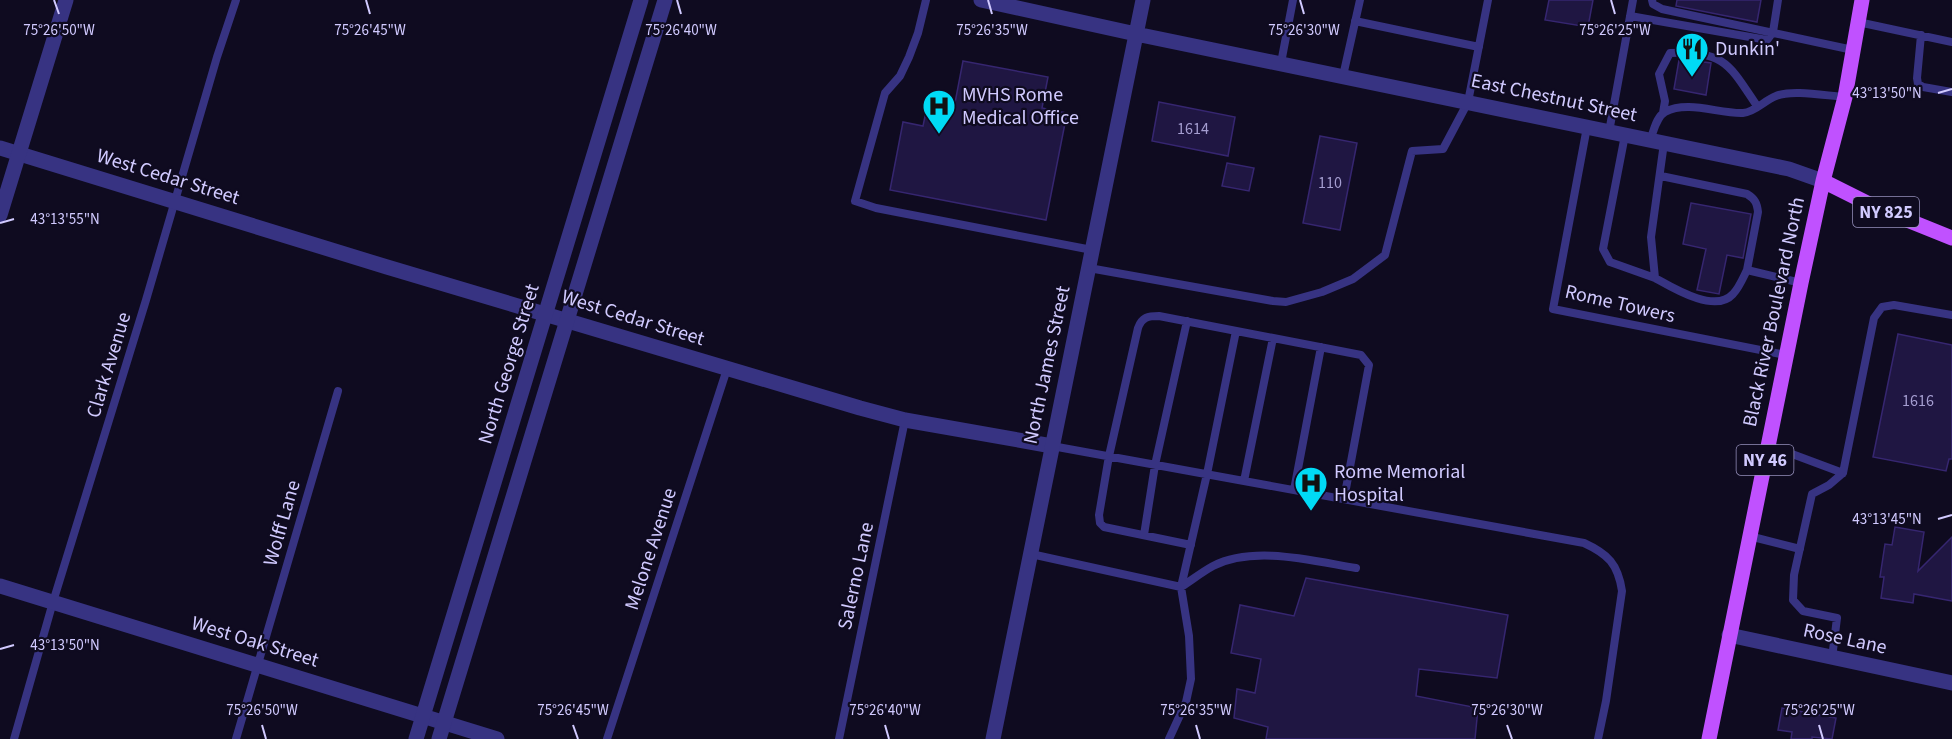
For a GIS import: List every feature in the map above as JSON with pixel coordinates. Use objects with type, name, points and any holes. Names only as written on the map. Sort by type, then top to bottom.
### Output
[{"type":"main road","name":"Black River Boulevard North","points":[[1709,739],[1801,283],[1823,180],[1845,97],[1862,0]]},
{"type":"main road","name":"East Chestnut Street","points":[[1823,180],[1875,207],[1952,238]]},
{"type":"street","points":[[0,215],[66,0]]},
{"type":"street","name":"North George Street","points":[[416,739],[641,0]]},
{"type":"street","points":[[440,739],[665,0]]},
{"type":"street","name":"East Chestnut Street","points":[[981,0],[1789,169],[1823,180]]},
{"type":"street","name":"North James Street","points":[[993,739],[1143,0]]},
{"type":"street","name":"West Cedar Street","points":[[0,148],[387,267],[905,420],[1052,446]]},
{"type":"street","name":"West Oak Street","points":[[0,586],[497,739]]},
{"type":"street","name":"Rose Lane","points":[[1729,635],[1952,683]]},
{"type":"lane","name":"Clark Avenue","points":[[14,739],[53,602],[236,0]]},
{"type":"lane","points":[[926,0],[909,57],[900,76],[885,93],[855,201],[876,208],[1092,250]]},
{"type":"lane","points":[[1281,63],[1293,0]]},
{"type":"lane","points":[[1343,76],[1360,0]]},
{"type":"lane","points":[[1089,268],[1286,302],[1322,292],[1353,279],[1384,255],[1412,151],[1443,149],[1468,102],[1488,0]]},
{"type":"lane","points":[[1609,132],[1633,0]]},
{"type":"lane","points":[[1652,0],[1653,4],[1662,9],[1853,50]]},
{"type":"lane","points":[[1630,16],[1767,40],[1773,32],[1778,0]]},
{"type":"lane","points":[[1355,21],[1479,47]]},
{"type":"lane","points":[[1858,22],[1952,42]]},
{"type":"lane","points":[[1921,35],[1918,84],[1952,92]]},
{"type":"lane","points":[[1655,278],[1651,237],[1661,176],[1657,141],[1658,119],[1663,112],[1665,101],[1659,74],[1670,53],[1690,52],[1717,57],[1735,72],[1757,106]]},
{"type":"lane","points":[[1663,112],[1689,108],[1746,113],[1777,95],[1845,97]]},
{"type":"lane","name":"Rome Towers","points":[[1587,127],[1553,309],[1786,355]]},
{"type":"lane","points":[[1625,135],[1603,249],[1610,261],[1655,278],[1699,299],[1725,300],[1733,294],[1747,270],[1758,212],[1754,198],[1747,194],[1661,176]]},
{"type":"lane","points":[[1747,270],[1801,283]]},
{"type":"lane","points":[[1832,658],[1837,618],[1803,610],[1793,600],[1794,575],[1812,494],[1829,485],[1843,473],[1874,318],[1882,307],[1894,305],[1952,315]]},
{"type":"lane","points":[[1191,545],[1104,527],[1100,523],[1099,515],[1109,456],[1141,320],[1148,316],[1187,321],[1361,355],[1369,365],[1344,499]]},
{"type":"lane","points":[[1144,535],[1155,465],[1187,321]]},
{"type":"lane","points":[[1169,739],[1186,702],[1191,679],[1189,636],[1181,587],[1236,331]]},
{"type":"lane","points":[[1244,481],[1273,338]]},
{"type":"lane","points":[[1294,490],[1321,347]]},
{"type":"lane","name":"Melone Avenue","points":[[607,739],[727,369]]},
{"type":"lane","name":"Wolff Lane","points":[[236,739],[338,391]]},
{"type":"lane","name":"Salerno Lane","points":[[839,739],[905,420]]},
{"type":"lane","points":[[1768,445],[1843,473]]},
{"type":"lane","points":[[1052,446],[1584,543],[1604,553],[1614,565],[1620,578],[1622,591],[1606,701],[1598,739]]},
{"type":"lane","points":[[1749,536],[1800,549]]},
{"type":"lane","points":[[1030,554],[1181,587],[1214,565],[1247,556],[1288,557],[1356,568]]},
{"type":"building","points":[[1549,0],[1593,0],[1588,27],[1545,20]]},
{"type":"building","points":[[1677,0],[1761,0],[1757,22],[1676,6]]},
{"type":"building","name":"Dunkin'","points":[[1681,59],[1711,63],[1706,95],[1674,89]]},
{"type":"building","name":"MVHS Rome Medical Office","points":[[963,61],[1048,77],[1042,108],[1067,113],[1046,220],[890,190],[903,122],[923,126],[928,102],[954,108]]},
{"type":"building","points":[[1159,102],[1235,117],[1228,156],[1152,141]]},
{"type":"building","points":[[1320,136],[1357,143],[1340,230],[1303,223]]},
{"type":"building","points":[[1227,163],[1254,168],[1249,191],[1222,186]]},
{"type":"building","points":[[1691,203],[1751,214],[1743,258],[1727,255],[1719,294],[1697,290],[1706,249],[1683,244]]},
{"type":"building","points":[[1898,334],[1952,345],[1952,459],[1949,459],[1946,471],[1873,457]]},
{"type":"building","points":[[1895,527],[1924,532],[1918,571],[1952,537],[1952,601],[1914,594],[1913,603],[1881,598],[1884,577],[1880,577],[1885,544],[1892,545]]},
{"type":"building","points":[[1306,578],[1508,615],[1497,678],[1419,669],[1416,696],[1478,708],[1475,739],[1266,739],[1268,727],[1234,718],[1237,689],[1255,693],[1261,659],[1231,653],[1240,605],[1294,616]]},
{"type":"building","points":[[1782,708],[1836,718],[1832,739],[1812,737],[1812,739],[1791,739],[1792,732],[1778,730]]},
{"type":"place","name":"Dunkin'","points":[[1692,78]]},
{"type":"place","name":"MVHS Rome Medical Office","points":[[939,135]]},
{"type":"place","name":"Rome Memorial Hospital","points":[[1311,512]]}]
